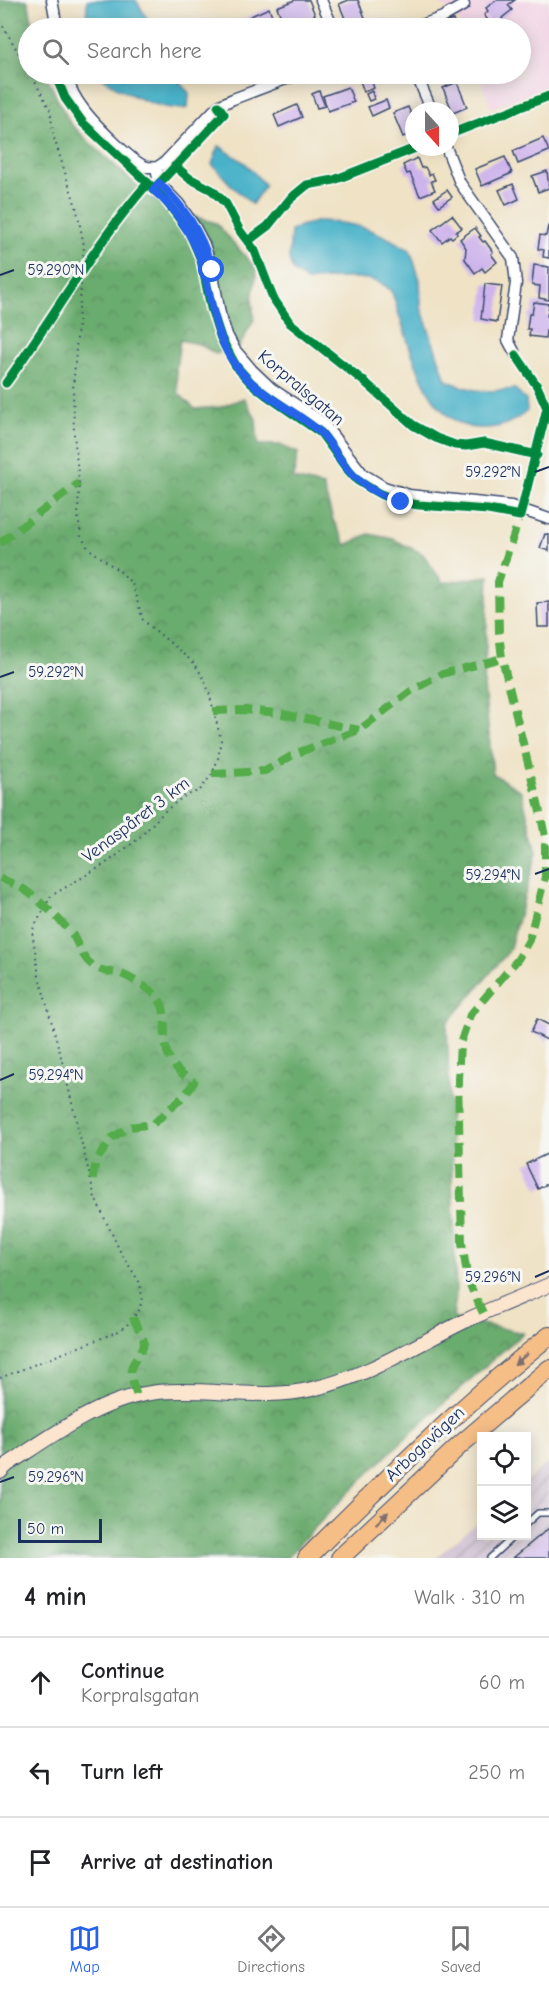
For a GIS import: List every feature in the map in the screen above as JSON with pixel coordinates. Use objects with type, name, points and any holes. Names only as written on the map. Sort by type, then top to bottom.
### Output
[{"type":"highway","name":"Arbogavägen","points":[[307,1558],[454,1417],[549,1336]]},
{"type":"highway","name":"Arbogavägen","points":[[340,1558],[460,1445],[549,1369]]},
{"type":"street","points":[[52,0],[55,18]]},
{"type":"street","points":[[321,0],[329,18]]},
{"type":"street","points":[[439,18],[464,5]]},
{"type":"street","points":[[70,84],[90,117],[118,145],[142,165],[156,168],[165,162],[218,106],[273,84]]},
{"type":"street","points":[[420,84],[428,102]]},
{"type":"street","points":[[450,156],[460,183],[513,258],[516,283],[508,340],[516,355]]},
{"type":"street","name":"Korpralsgatan","points":[[156,168],[159,183],[184,212],[204,244],[212,270],[220,314],[230,340],[242,359],[262,381],[282,397],[322,422],[358,469],[384,488],[417,497],[500,504],[523,509],[549,519]]},
{"type":"street","points":[[0,1472],[7,1465],[73,1423],[118,1402],[156,1392],[264,1394],[311,1390],[352,1377],[464,1322],[549,1285]]},
{"type":"lane","points":[[531,1519],[538,1513],[549,1513]]},
{"type":"lane","points":[[490,1558],[510,1540]]},
{"type":"path","points":[[0,21],[18,52]]},
{"type":"path","points":[[69,291],[93,253]]},
{"type":"shaded area","points":[[435,0],[549,0],[549,87],[491,108],[482,84],[531,84],[531,18],[457,18]]},
{"type":"shaded area","points":[[549,1462],[549,1558],[436,1558],[477,1522],[477,1540],[531,1540],[531,1478]]},
{"type":"green space","points":[[0,0],[27,0],[31,18],[18,18],[18,84],[50,84],[70,123],[150,197],[189,215],[216,223],[257,270],[252,300],[254,319],[239,347],[216,354],[199,344],[180,340],[176,369],[178,393],[195,409],[221,407],[244,398],[256,419],[258,445],[280,445],[298,453],[293,479],[323,486],[333,520],[346,545],[369,534],[393,539],[423,554],[443,583],[489,576],[484,687],[493,774],[521,791],[537,852],[509,951],[447,1024],[456,1295],[453,1318],[523,1333],[372,1470],[287,1558],[0,1558]]},
{"type":"water","points":[[87,0],[136,0],[147,18],[86,18]]},
{"type":"water","points":[[112,84],[182,84],[189,93],[188,108],[177,109],[153,104]]},
{"type":"water","points":[[219,146],[245,163],[265,185],[252,204],[212,164]]},
{"type":"water","points":[[320,221],[367,229],[410,250],[420,280],[421,307],[446,380],[480,390],[515,389],[526,400],[527,411],[504,425],[484,428],[460,424],[446,414],[425,385],[410,349],[391,291],[374,281],[363,279],[339,278],[307,281],[293,271],[289,260],[291,231]]},
{"type":"building","points":[[295,0],[309,0],[315,15],[308,18],[281,18],[277,7]]},
{"type":"building","points":[[349,0],[358,0],[365,18],[345,18],[339,4]]},
{"type":"building","points":[[497,0],[515,0],[508,5],[512,10],[502,18],[486,18],[484,15],[488,11],[486,8]]},
{"type":"building","points":[[269,8],[273,18],[246,18]]},
{"type":"building","points":[[361,84],[373,84],[374,88],[364,92]]},
{"type":"building","points":[[458,84],[467,107],[459,110],[459,102],[449,102],[443,88]]},
{"type":"building","points":[[348,87],[354,102],[328,111],[323,96]]},
{"type":"building","points":[[319,91],[325,106],[317,108],[312,94]]},
{"type":"building","points":[[372,91],[374,99],[369,101],[366,94]]},
{"type":"building","points":[[386,100],[389,108],[372,116],[368,107]]},
{"type":"building","points":[[297,105],[302,117],[279,127],[274,115]]},
{"type":"building","points":[[405,108],[405,136],[403,137],[393,113]]},
{"type":"building","points":[[543,138],[549,151],[518,164],[513,151]]},
{"type":"building","points":[[505,157],[512,173],[482,186],[475,169]]},
{"type":"building","points":[[417,158],[421,168],[425,167],[429,175],[432,173],[435,180],[431,181],[435,190],[420,196],[410,173],[407,174],[403,165]]},
{"type":"building","points":[[547,171],[549,188],[538,192],[532,176]]},
{"type":"building","points":[[513,184],[519,199],[506,205],[499,190]]},
{"type":"building","points":[[447,190],[452,197],[439,206],[434,199]]},
{"type":"building","points":[[452,215],[462,228],[452,238],[450,236],[442,242],[432,230]]},
{"type":"building","points":[[548,226],[549,258],[543,257],[544,250],[538,249],[540,235],[546,236]]},
{"type":"building","points":[[475,228],[481,236],[479,237],[493,252],[491,254],[497,262],[485,272],[482,268],[475,273],[465,259],[466,248],[460,239]]},
{"type":"building","points":[[534,265],[549,267],[549,300],[539,298],[540,286],[532,285]]},
{"type":"building","points":[[485,284],[502,286],[497,322],[481,319]]},
{"type":"building","points":[[534,302],[549,304],[547,316],[549,316],[549,332],[546,331],[545,338],[529,336],[530,329],[527,329],[529,314],[532,314]]},
{"type":"building","points":[[545,534],[549,535],[549,551],[540,548]]},
{"type":"building","points":[[549,602],[549,627],[538,627],[537,603]]},
{"type":"building","points":[[537,1019],[549,1025],[549,1041],[531,1032]]},
{"type":"building","points":[[549,1153],[549,1183],[538,1189],[526,1164]]},
{"type":"building","points":[[549,1528],[549,1558],[513,1558]]},
{"type":"marked path","points":[[0,543],[79,483]]},
{"type":"marked path","points":[[483,1313],[468,1281],[462,1243],[458,1079],[460,1044],[470,1015],[518,959],[529,940],[545,877],[545,837],[502,658],[499,633],[498,582],[520,516]]},
{"type":"marked path","points":[[212,774],[265,771],[297,753],[359,730],[411,691],[442,674],[502,658]]},
{"type":"marked path","points":[[213,711],[246,710],[278,713],[359,730]]},
{"type":"marked path","points":[[0,878],[25,890],[53,914],[69,930],[83,954],[95,967],[121,974],[156,995],[162,1005],[166,1049],[170,1060],[179,1071],[194,1082],[186,1094],[153,1124],[129,1127],[112,1138],[96,1161],[92,1183]]},
{"type":"marked path","points":[[133,1317],[143,1336],[144,1343],[131,1369],[137,1397]]},
{"type":"cycle path","points":[[59,84],[65,98],[83,123],[164,198],[189,231],[201,259],[211,308],[221,338],[236,366],[266,395],[321,433],[358,481],[380,494],[401,502],[488,510],[520,516],[547,408],[537,386],[516,355]]},
{"type":"cycle path","points":[[459,131],[549,96]]},
{"type":"cycle path","points":[[153,190],[224,114],[218,106]]},
{"type":"cycle path","points":[[248,241],[268,226],[290,199],[307,185],[334,180],[405,152]]},
{"type":"cycle path","points":[[175,166],[189,178],[212,190],[226,204],[240,231],[255,251],[273,298],[290,323],[366,383],[413,425],[436,438],[455,445],[484,443],[537,455]]},
{"type":"cycle path","points":[[6,383],[92,256],[148,183]]},
{"type":"route","points":[[212,270],[208,254],[195,227],[179,204],[159,183],[153,190],[164,198],[175,212],[189,231],[195,244],[205,273],[217,328],[236,366],[251,383],[277,404],[321,433],[358,481],[392,500],[401,502]]}]
